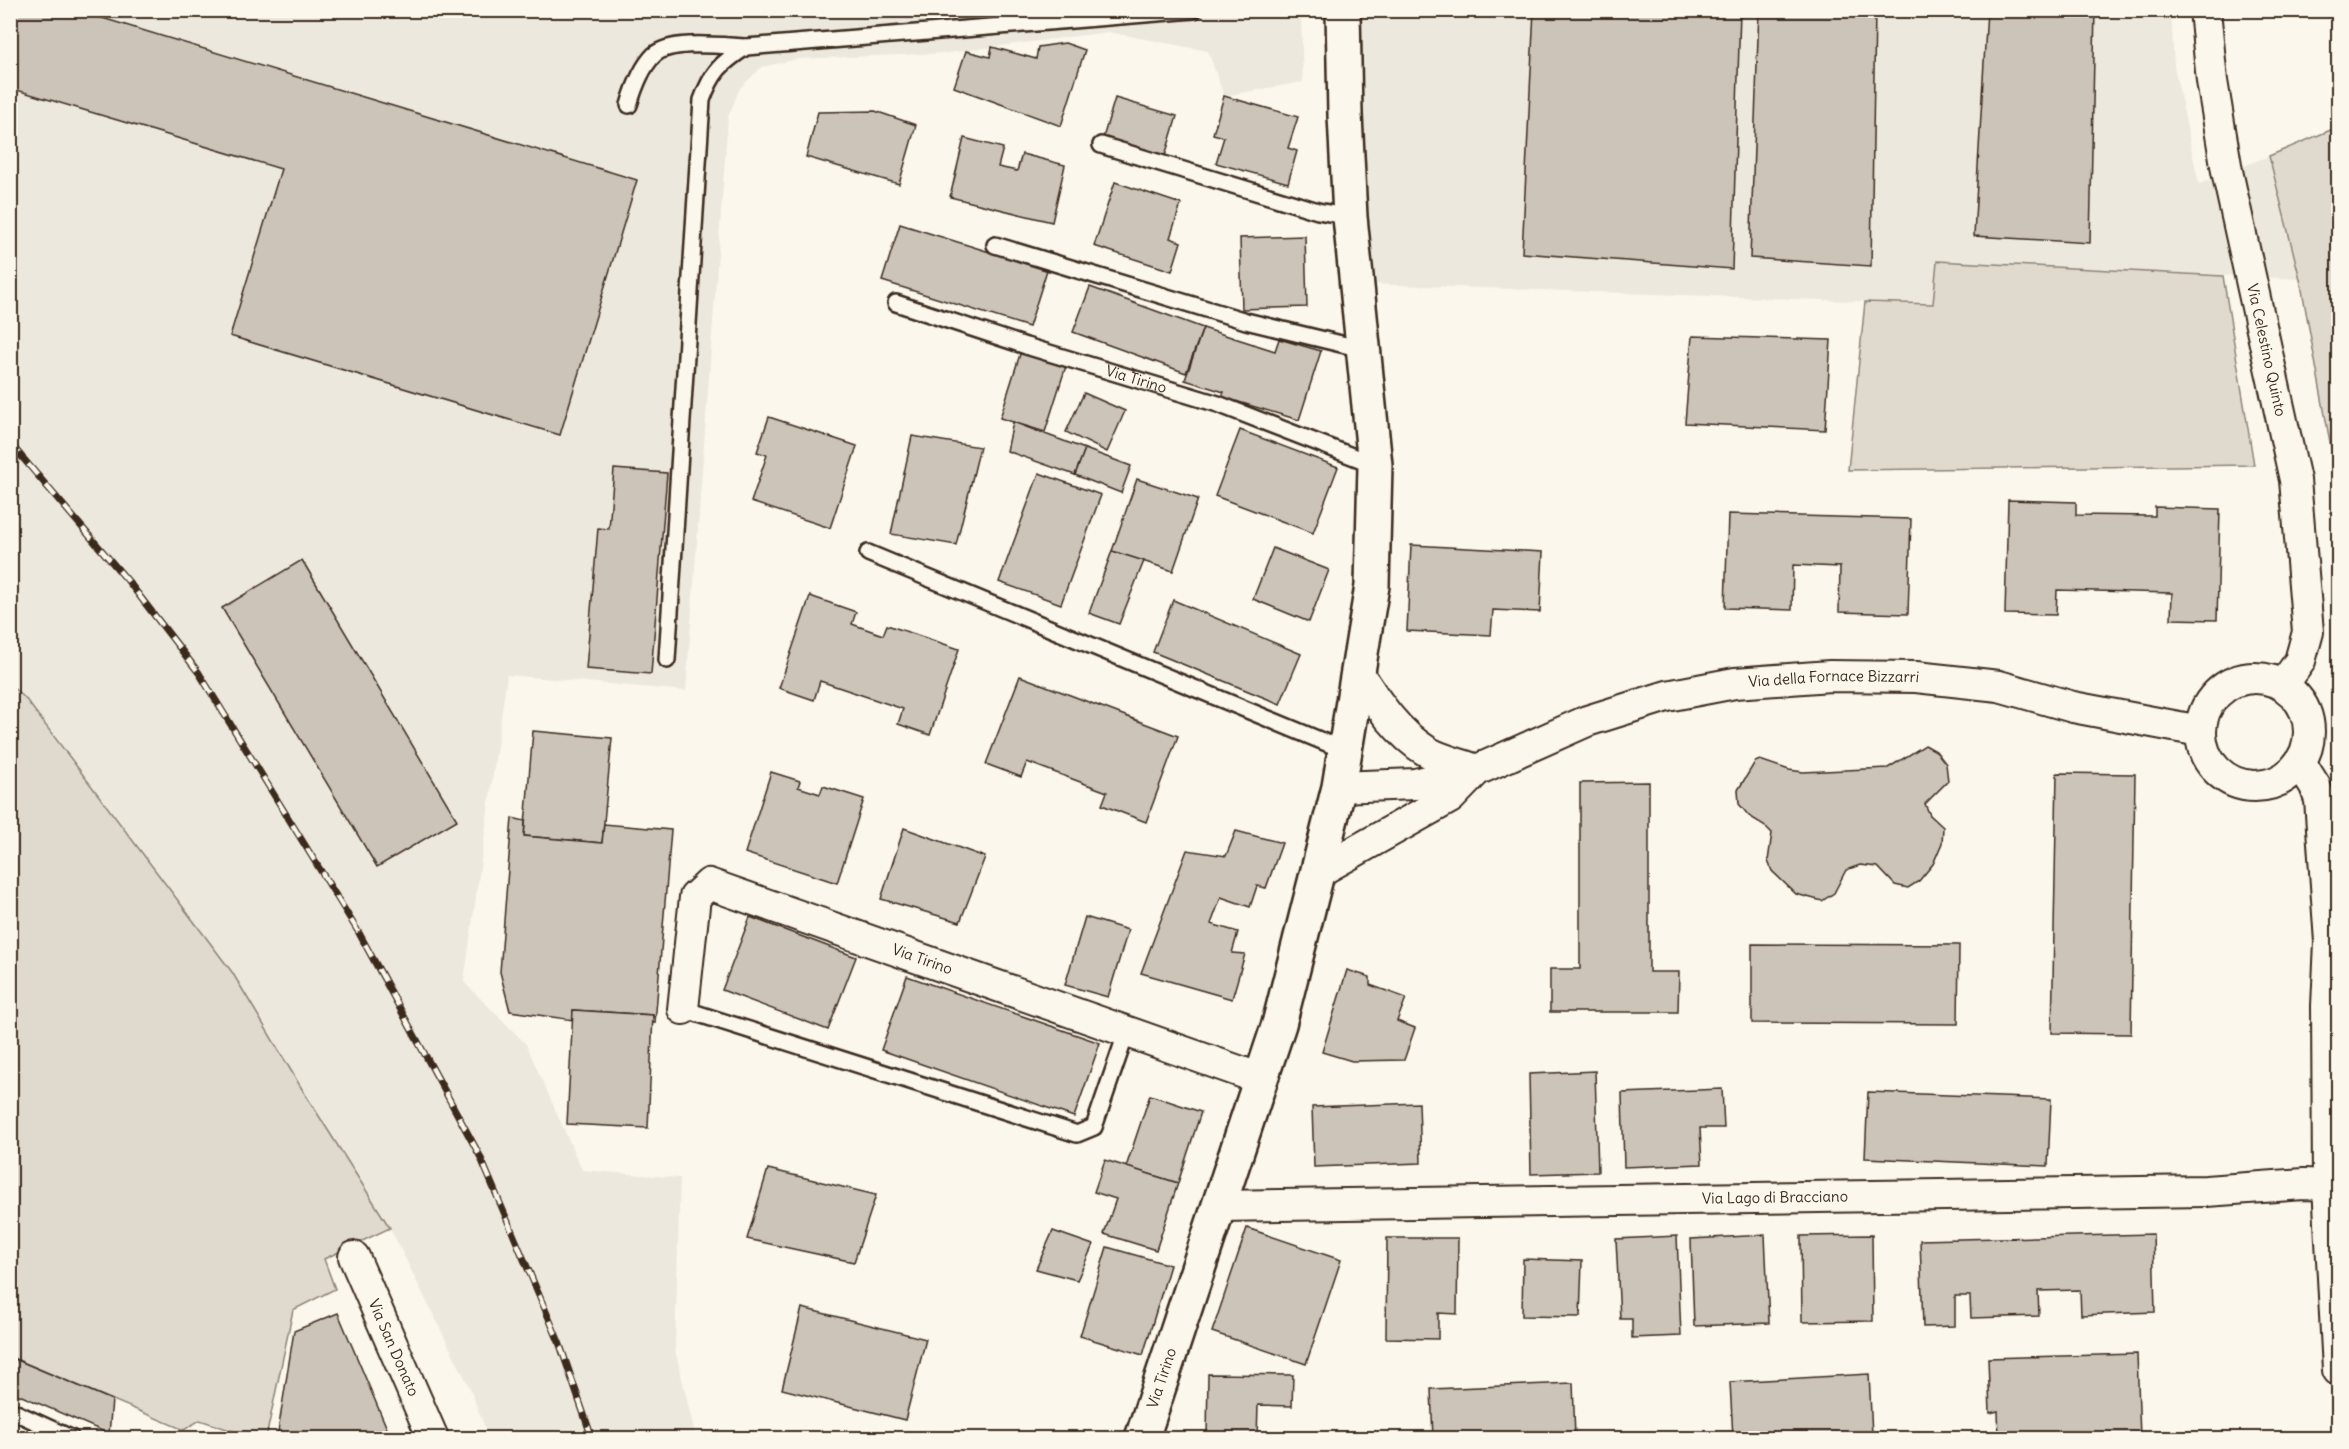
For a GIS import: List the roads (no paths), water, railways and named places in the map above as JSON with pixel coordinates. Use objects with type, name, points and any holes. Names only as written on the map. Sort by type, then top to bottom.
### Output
[{"type":"street","name":"Via Tirino","points":[[1142,1438],[1221,1206],[1279,1024],[1320,871],[1339,788],[1372,586],[1375,465],[1350,217],[1345,125],[1343,10]]},
{"type":"street","name":"Via Celestino Quinto","points":[[2205,10],[2212,81],[2227,171],[2295,480],[2308,632],[2300,661],[2283,685]]},
{"type":"street","points":[[1359,674],[1377,702],[1402,732],[1429,753],[1477,770]]},
{"type":"street","name":"Via della Fornace Bizzarri","points":[[1339,788],[1415,784],[1477,770],[1587,721],[1667,696],[1735,683],[1830,676],[1916,677],[1999,686],[2073,707],[2200,731]]},
{"type":"street","points":[[2259,677],[2283,685],[2293,693],[2306,714],[2308,739],[2300,762],[2283,778],[2260,786],[2236,783],[2224,777],[2210,763],[2202,744],[2200,731],[2206,706],[2223,687],[2235,681],[2259,677]]},
{"type":"street","points":[[2300,762],[2315,786],[2320,800],[2330,942],[2333,1006],[2332,1199],[2338,1370]]},
{"type":"street","name":"Via della Fornace Bizzarri","points":[[1320,871],[1450,798],[1477,770]]},
{"type":"street","name":"Via Tirino","points":[[682,1009],[695,897],[709,884],[1261,1079]]},
{"type":"street","name":"Via Lago di Bracciano","points":[[1221,1206],[2249,1190],[2304,1184],[2332,1199]]},
{"type":"street","name":"Via San Donato","points":[[354,1257],[433,1438]]},
{"type":"lane","points":[[629,105],[637,80],[654,55],[668,47],[746,47],[1194,10]]},
{"type":"lane","points":[[667,660],[702,100],[709,80],[723,62],[746,47]]},
{"type":"lane","points":[[1101,145],[1318,211],[1350,217]]},
{"type":"lane","points":[[995,245],[1246,321],[1362,349]]},
{"type":"lane","name":"Via Tirino","points":[[896,303],[1026,346],[1218,404],[1375,465]]},
{"type":"lane","points":[[868,553],[1346,751]]},
{"type":"lane","points":[[682,1009],[1077,1134],[1094,1127],[1126,1031]]},
{"type":"lane","points":[[10,1410],[71,1438]]},
{"type":"railway","points":[[10,443],[128,581],[199,673],[359,933],[480,1156],[559,1342],[592,1438]]}]
